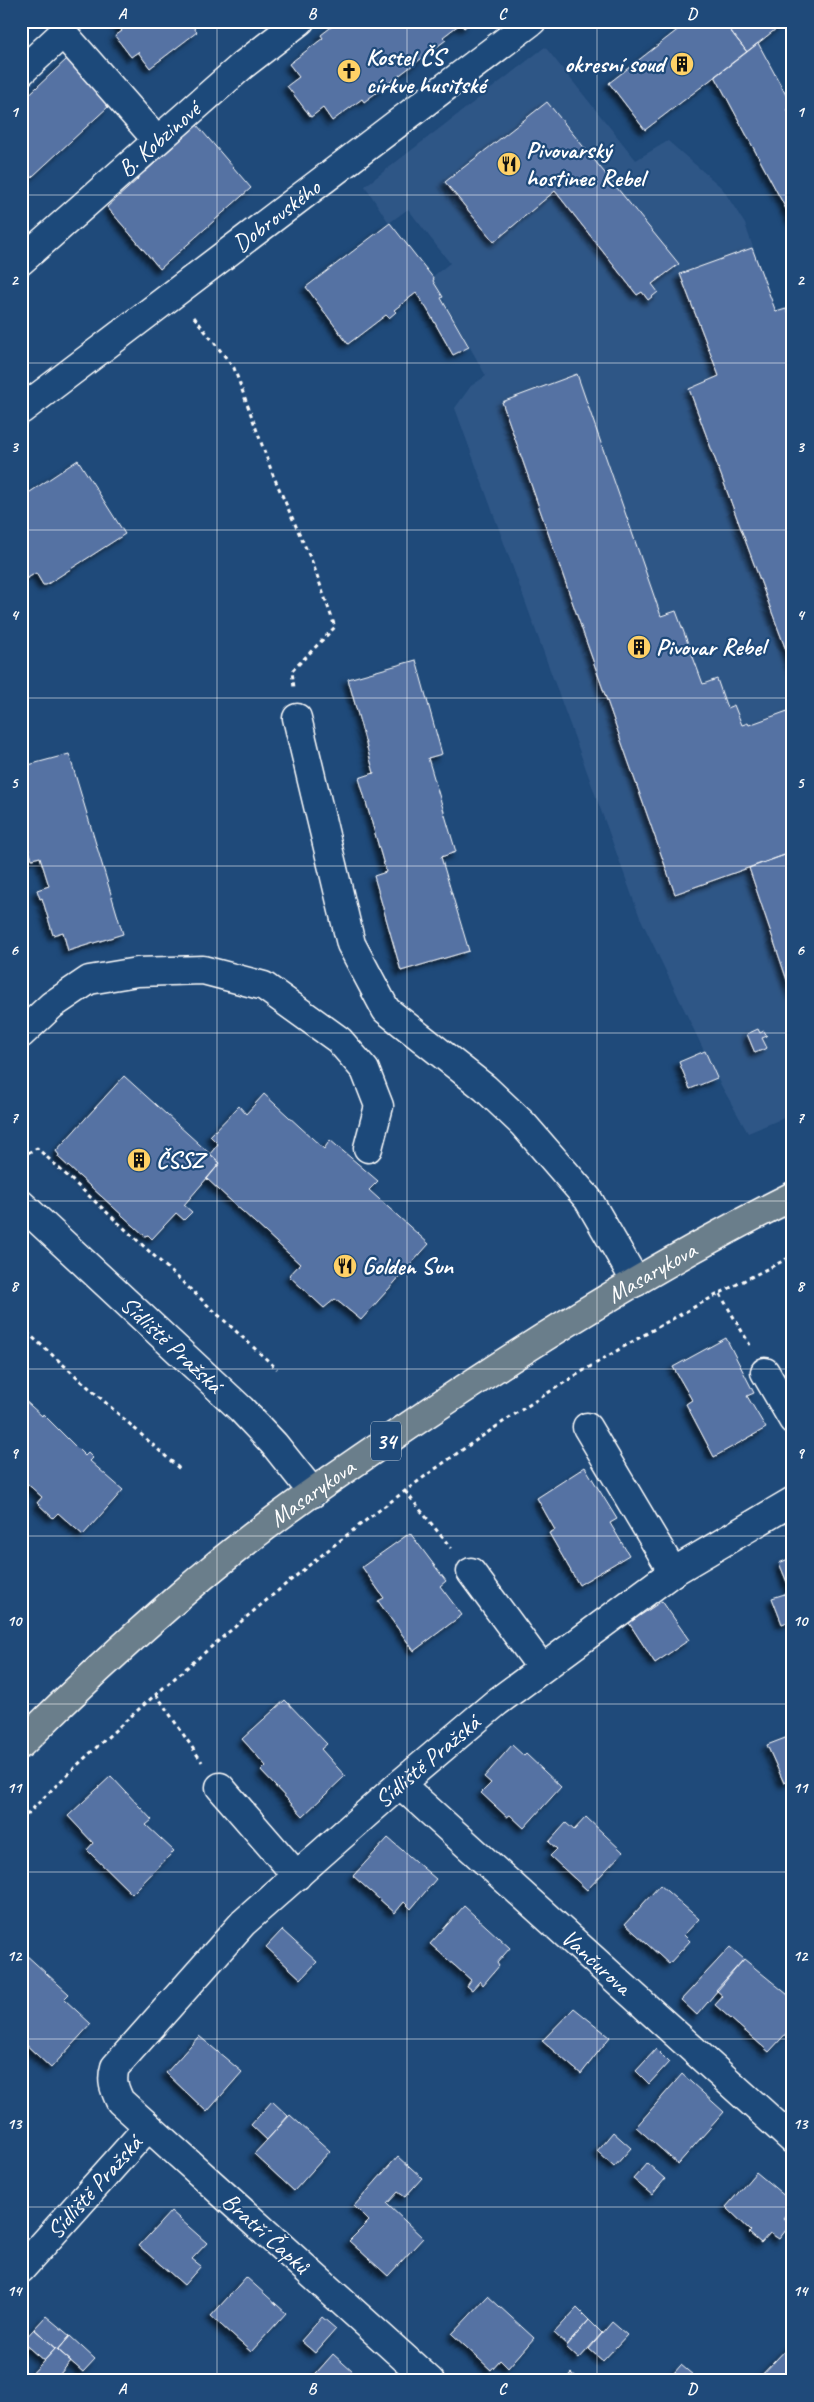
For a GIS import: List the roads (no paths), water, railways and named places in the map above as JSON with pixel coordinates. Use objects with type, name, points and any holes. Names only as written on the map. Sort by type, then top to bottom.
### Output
[{"type":"main road","name":"Masarykova","points":[[21,1744],[183,1593],[252,1537],[313,1493],[478,1379],[636,1282],[732,1226],[793,1196]]},
{"type":"street","name":"B. Kobzinové","points":[[21,261],[243,65],[300,21]]},
{"type":"street","name":"Dobrovského","points":[[21,410],[532,21]]},
{"type":"street","points":[[21,72],[63,33],[157,140]]},
{"type":"street","points":[[297,718],[351,944],[386,1010],[485,1088],[523,1124],[588,1198],[636,1282]]},
{"type":"street","points":[[21,1034],[52,1005],[89,980],[137,972],[203,970],[264,986],[339,1040],[365,1070],[379,1106],[368,1148]]},
{"type":"street","name":"Sídliště Pražská","points":[[21,1204],[241,1409],[274,1444],[313,1493]]},
{"type":"street","points":[[765,1372],[793,1420]]},
{"type":"street","points":[[587,1427],[673,1572]]},
{"type":"street","name":"Sídliště Pražská","points":[[112,2078],[114,2067],[122,2056],[243,1923],[400,1784],[497,1702],[673,1572],[793,1501]]},
{"type":"street","points":[[471,1572],[542,1668]]},
{"type":"street","name":"Vančurova","points":[[400,1784],[793,2140]]},
{"type":"street","points":[[220,1787],[297,1876]]},
{"type":"street","name":"Bratří Čapků","points":[[112,2078],[114,2089],[120,2100],[148,2127],[430,2381]]},
{"type":"street","name":"Sídliště Pražská","points":[[21,2269],[148,2127]]},
{"type":"place","name":"okresní soud","points":[[682,64]]},
{"type":"place","name":"Kostel ČS církve husitské","points":[[349,71]]},
{"type":"place","name":"Pivovarský hostinec Rebel","points":[[509,164]]},
{"type":"place","name":"Pivovar Rebel","points":[[639,647]]},
{"type":"place","name":"ČSSZ","points":[[139,1160]]},
{"type":"place","name":"Golden Sun","points":[[345,1266]]}]
